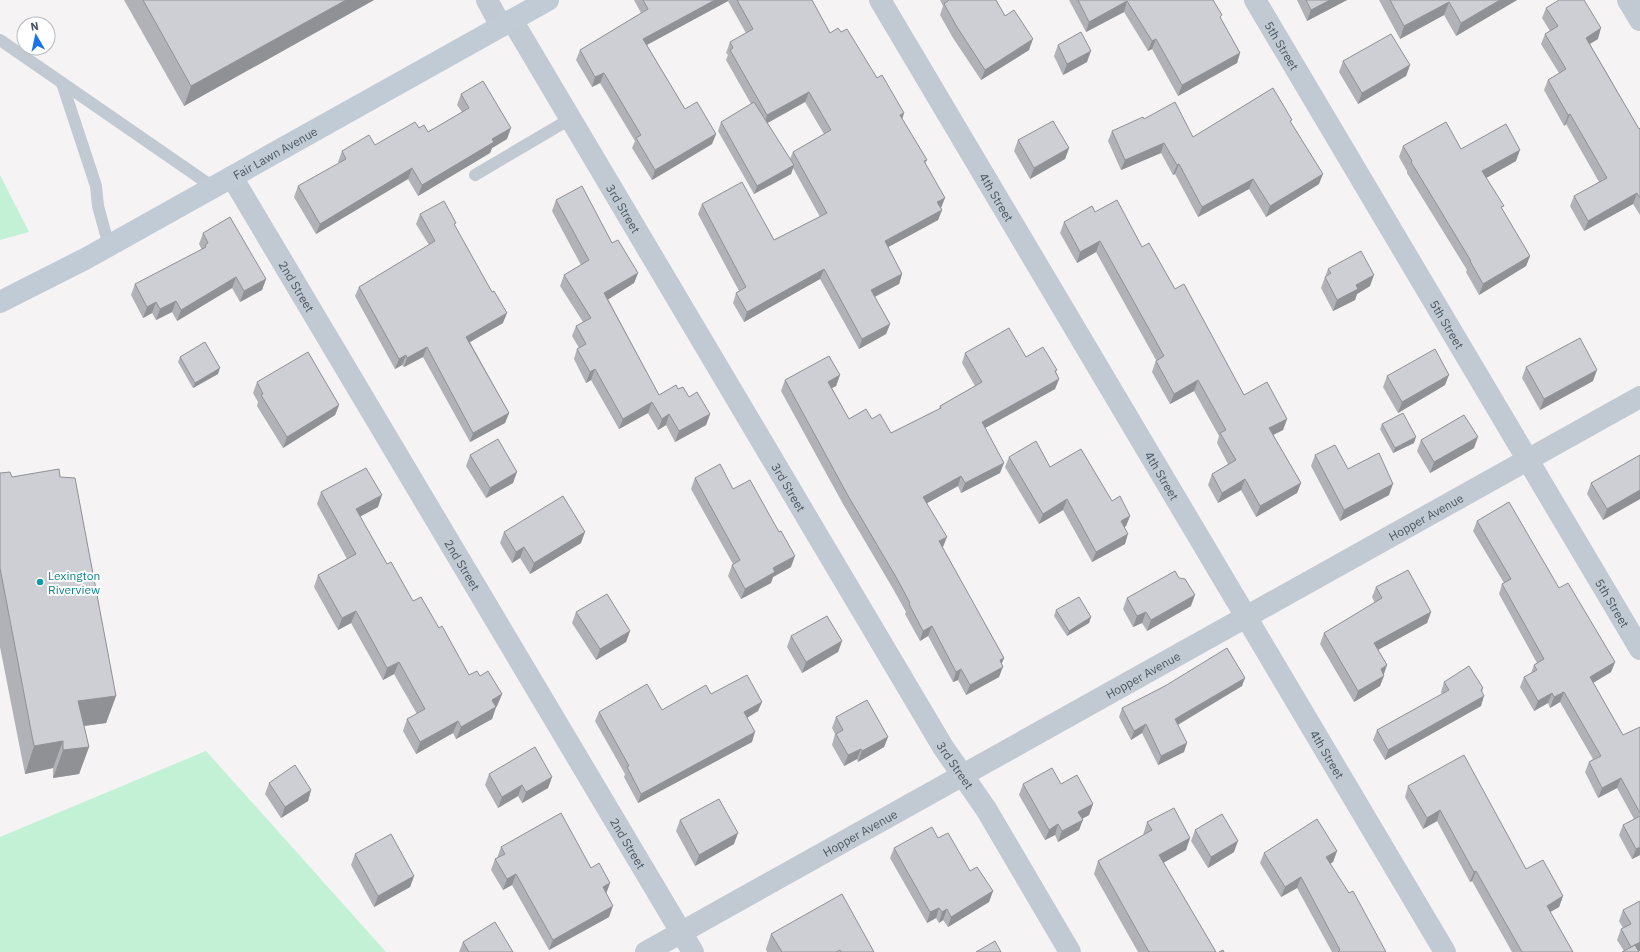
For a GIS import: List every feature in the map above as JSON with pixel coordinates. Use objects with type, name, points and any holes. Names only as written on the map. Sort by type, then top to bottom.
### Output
[{"type":"main road","name":"Fair Lawn Avenue","points":[[0,302],[109,246],[548,0]]},
{"type":"street","name":"3rd Street","points":[[487,0],[507,23],[570,118],[943,747],[986,809],[1070,952]]},
{"type":"street","name":"4th Street","points":[[880,0],[1445,952]]},
{"type":"street","name":"5th Street","points":[[1255,0],[1640,649]]},
{"type":"street","points":[[1628,0],[1640,20]]},
{"type":"street","name":"2nd Street","points":[[232,177],[693,952]]},
{"type":"street","name":"Hopper Avenue","points":[[646,952],[1640,397]]},
{"type":"lane","points":[[0,40],[213,187]]},
{"type":"lane","points":[[62,83],[96,186],[98,206],[109,246]]},
{"type":"lane","points":[[475,175],[570,118]]},
{"type":"green space","points":[[0,175],[29,232],[0,240]]},
{"type":"green space","points":[[206,751],[386,952],[0,952],[0,837]]},
{"type":"building","points":[[143,0],[346,0],[191,86]]},
{"type":"building","points":[[643,0],[715,0],[643,39],[685,109],[697,102],[716,134],[655,170],[636,138],[641,135],[604,73],[595,77],[580,50],[648,9]]},
{"type":"building","points":[[737,0],[812,0],[830,33],[838,28],[841,32],[847,29],[877,78],[882,75],[904,113],[900,115],[927,160],[924,161],[945,198],[937,202],[942,210],[885,241],[902,274],[871,290],[890,324],[862,339],[824,269],[747,312],[736,293],[746,287],[702,204],[742,182],[774,240],[827,213],[793,152],[831,130],[809,92],[767,115],[730,50],[733,48],[730,42],[753,29]]},
{"type":"building","points":[[949,0],[996,0],[1005,16],[1014,10],[1033,39],[985,70],[944,4]]},
{"type":"building","points":[[1078,0],[1213,0],[1222,15],[1220,17],[1240,53],[1182,85],[1156,39],[1152,41],[1127,1],[1089,22]]},
{"type":"building","points":[[1306,0],[1330,0],[1311,10]]},
{"type":"building","points":[[1390,0],[1500,0],[1461,23],[1449,2],[1404,26]]},
{"type":"building","points":[[1559,0],[1584,0],[1601,28],[1586,38],[1639,129],[1640,128],[1640,198],[1637,193],[1588,221],[1574,196],[1607,178],[1570,114],[1568,115],[1548,80],[1566,69],[1545,34],[1558,26],[1546,8]]},
{"type":"building","points":[[1081,32],[1091,51],[1067,64],[1058,45]]},
{"type":"building","points":[[1391,34],[1410,65],[1362,93],[1343,61]]},
{"type":"building","points":[[483,81],[511,128],[492,139],[494,142],[422,185],[412,168],[320,224],[298,186],[346,159],[342,151],[369,135],[375,145],[415,122],[419,128],[424,125],[428,132],[469,108],[461,94]]},
{"type":"building","points":[[1273,88],[1292,120],[1290,121],[1323,174],[1270,206],[1253,179],[1202,207],[1179,164],[1177,165],[1164,143],[1125,160],[1112,131],[1143,117],[1144,119],[1175,102],[1193,137]]},
{"type":"building","points":[[754,102],[794,165],[757,186],[721,122]]},
{"type":"building","points":[[1053,121],[1069,148],[1034,168],[1018,140]]},
{"type":"building","points":[[1446,122],[1461,149],[1506,124],[1520,150],[1482,171],[1504,206],[1501,207],[1530,256],[1483,284],[1403,146]]},
{"type":"building","points":[[582,186],[612,243],[618,240],[638,273],[604,293],[659,395],[676,385],[678,389],[683,387],[689,397],[697,392],[710,414],[679,431],[669,414],[662,419],[652,402],[623,419],[595,369],[590,372],[577,349],[586,344],[576,326],[591,318],[564,275],[589,260],[556,200]]},
{"type":"building","points":[[1117,200],[1142,247],[1149,243],[1175,289],[1184,284],[1244,395],[1267,382],[1287,419],[1269,428],[1301,483],[1260,506],[1245,479],[1222,493],[1212,474],[1236,460],[1220,433],[1226,430],[1198,380],[1174,394],[1156,361],[1164,356],[1100,241],[1080,252],[1064,222],[1092,206],[1095,212]]},
{"type":"building","points":[[444,201],[456,223],[454,224],[492,292],[494,291],[507,313],[466,337],[509,413],[473,433],[427,347],[407,358],[406,355],[399,359],[359,287],[435,241],[420,214]]},
{"type":"building","points":[[230,217],[266,279],[244,291],[236,277],[181,310],[176,301],[160,309],[156,302],[147,307],[135,284],[206,247],[205,245],[208,243],[203,233]]},
{"type":"building","points":[[1361,251],[1374,275],[1356,285],[1358,289],[1337,300],[1325,277],[1331,273],[1328,269]]},
{"type":"building","points":[[1009,328],[1026,357],[1043,347],[1057,370],[1055,371],[1059,379],[982,422],[1004,463],[965,483],[961,476],[923,497],[947,537],[939,541],[1004,658],[1000,660],[1003,667],[970,685],[961,669],[956,672],[932,626],[923,631],[896,577],[847,494],[785,380],[829,356],[840,375],[828,382],[849,419],[866,409],[872,419],[880,414],[891,433],[941,408],[940,406],[982,382],[965,353]]},
{"type":"building","points":[[1580,338],[1597,370],[1544,399],[1526,367]]},
{"type":"building","points":[[205,342],[220,368],[195,383],[180,357]]},
{"type":"building","points":[[1435,349],[1449,375],[1402,402],[1387,376]]},
{"type":"building","points":[[308,352],[339,405],[287,437],[261,395],[263,394],[257,382]]},
{"type":"building","points":[[1403,413],[1416,437],[1395,448],[1382,424]]},
{"type":"building","points":[[1464,415],[1478,437],[1434,462],[1421,440]]},
{"type":"building","points":[[498,439],[517,472],[490,488],[470,455]]},
{"type":"building","points":[[1036,441],[1050,467],[1081,449],[1112,501],[1120,496],[1130,516],[1121,521],[1128,534],[1096,552],[1067,499],[1043,514],[1009,457]]},
{"type":"building","points":[[1335,445],[1348,469],[1379,453],[1393,484],[1344,510],[1315,455]]},
{"type":"building","points":[[1640,455],[1640,490],[1607,509],[1591,483]]},
{"type":"building","points":[[720,464],[733,489],[750,480],[779,532],[781,531],[795,556],[773,568],[775,572],[745,589],[732,565],[740,560],[695,478]]},
{"type":"building","points":[[366,468],[382,495],[356,509],[387,564],[391,562],[413,601],[421,597],[439,628],[442,626],[469,675],[477,671],[480,676],[488,671],[502,694],[492,700],[496,707],[461,727],[458,721],[420,742],[407,719],[425,709],[399,662],[387,668],[356,611],[342,618],[318,575],[356,554],[321,492]]},
{"type":"building","name":"Lexington Riverview","points":[[59,469],[60,477],[75,478],[116,696],[78,701],[89,747],[63,750],[63,741],[34,746],[0,568],[0,473],[10,472],[12,477]]},
{"type":"building","points":[[563,496],[585,532],[534,563],[524,547],[516,552],[504,532]]},
{"type":"building","points":[[1509,502],[1559,588],[1568,583],[1615,662],[1590,677],[1623,735],[1640,727],[1640,813],[1621,778],[1602,788],[1589,762],[1601,756],[1564,692],[1554,697],[1552,693],[1538,701],[1524,677],[1537,670],[1534,665],[1544,659],[1502,584],[1511,579],[1477,521]]},
{"type":"building","points":[[1408,570],[1431,612],[1374,643],[1387,665],[1381,669],[1384,676],[1358,691],[1324,633],[1382,598],[1376,587]]},
{"type":"building","points":[[1175,571],[1179,578],[1185,579],[1195,595],[1151,620],[1146,612],[1137,616],[1127,598]]},
{"type":"building","points":[[607,594],[630,631],[600,649],[576,612]]},
{"type":"building","points":[[1079,597],[1091,617],[1069,631],[1056,610]]},
{"type":"building","points":[[827,616],[842,641],[806,662],[791,636]]},
{"type":"building","points":[[1227,648],[1245,678],[1175,719],[1187,743],[1161,756],[1146,724],[1134,731],[1122,708],[1165,686]]},
{"type":"building","points":[[1469,666],[1483,688],[1481,690],[1484,696],[1388,750],[1377,730],[1449,690],[1444,682]]},
{"type":"building","points":[[747,675],[762,702],[744,712],[755,732],[641,794],[627,767],[629,766],[599,712],[647,684],[662,710],[706,685],[711,694]]},
{"type":"building","points":[[867,700],[888,737],[862,751],[861,749],[848,755],[836,734],[843,730],[836,717]]},
{"type":"building","points":[[535,747],[552,777],[526,792],[522,785],[502,797],[489,774]]},
{"type":"building","points":[[1464,755],[1526,869],[1543,860],[1563,896],[1547,906],[1573,952],[1522,952],[1476,871],[1474,872],[1440,810],[1427,818],[1408,786]]},
{"type":"building","points":[[295,765],[311,790],[285,807],[269,783]]},
{"type":"building","points":[[1052,768],[1061,784],[1077,775],[1093,804],[1078,812],[1083,820],[1062,831],[1058,824],[1049,830],[1023,784]]},
{"type":"building","points":[[719,799],[738,833],[699,855],[680,820]]},
{"type":"building","points":[[1174,808],[1190,838],[1159,855],[1216,952],[1149,952],[1098,861],[1152,830],[1147,822]]},
{"type":"building","points":[[561,813],[591,868],[599,863],[610,883],[603,887],[613,906],[553,940],[516,874],[507,879],[495,859],[505,854],[501,847]]},
{"type":"building","points":[[1222,814],[1238,841],[1211,857],[1195,830]]},
{"type":"building","points":[[1640,816],[1640,847],[1636,849],[1623,825]]},
{"type":"building","points":[[1317,819],[1337,851],[1326,857],[1349,893],[1353,891],[1386,952],[1338,952],[1340,950],[1301,877],[1285,887],[1264,853]]},
{"type":"building","points":[[932,827],[938,838],[948,833],[970,871],[977,867],[993,891],[951,917],[947,909],[942,912],[939,908],[930,912],[894,848]]},
{"type":"building","points":[[391,834],[414,876],[378,896],[355,854]]},
{"type":"building","points":[[842,894],[874,952],[841,952],[840,950],[836,952],[782,952],[771,934]]},
{"type":"building","points":[[1640,901],[1640,942],[1631,947],[1621,929],[1631,924],[1623,910]]},
{"type":"building","points":[[495,922],[513,952],[469,952],[463,942]]},
{"type":"building","points":[[995,941],[1001,952],[976,952]]},
{"type":"building","points":[[1635,945],[1639,952],[1622,952]]},
{"type":"place","name":"Lexington Riverview","points":[[40,582]]}]
